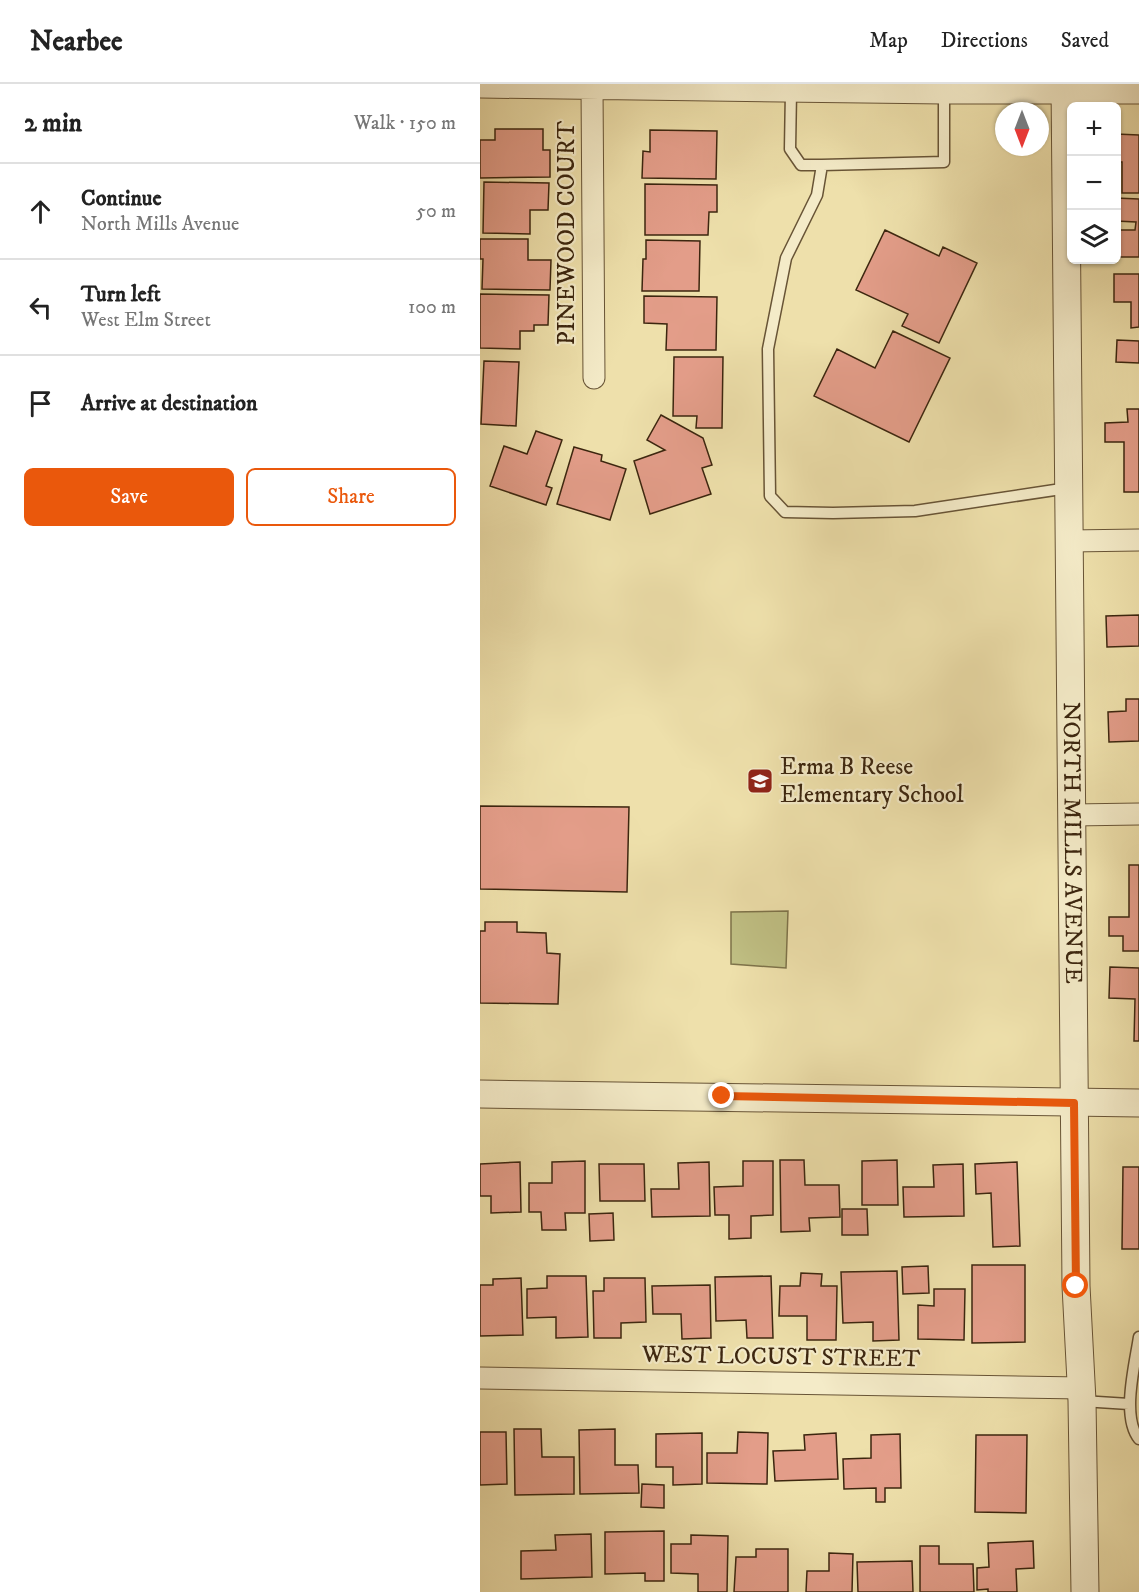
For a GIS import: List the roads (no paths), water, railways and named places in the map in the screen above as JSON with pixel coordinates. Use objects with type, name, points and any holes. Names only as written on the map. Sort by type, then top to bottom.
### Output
[{"type":"street","points":[[480,87],[944,93],[1065,89],[1139,93]]},
{"type":"street","name":"PINEWOOD COURT","points":[[592,87],[594,378]]},
{"type":"street","name":"NORTH MILLS AVENUE","points":[[1065,89],[1076,1286],[1082,1395],[1085,1592]]},
{"type":"street","points":[[1070,541],[1139,540]]},
{"type":"street","points":[[1072,814],[1139,814]]},
{"type":"street","points":[[480,1094],[1139,1103]]},
{"type":"street","name":"WEST LOCUST STREET","points":[[480,1377],[1082,1395]]},
{"type":"lane","points":[[791,91],[790,149],[801,165],[944,162],[944,93]]},
{"type":"lane","points":[[822,165],[817,195],[786,258],[768,349],[770,496],[785,512],[857,513],[915,511],[1069,488]]},
{"type":"lane","points":[[1139,1337],[1129,1404],[1135,1435],[1139,1439]]},
{"type":"lane","points":[[1082,1395],[1129,1404]]},
{"type":"place","name":"Erma B Reese Elementary School","points":[[760,781]]}]
